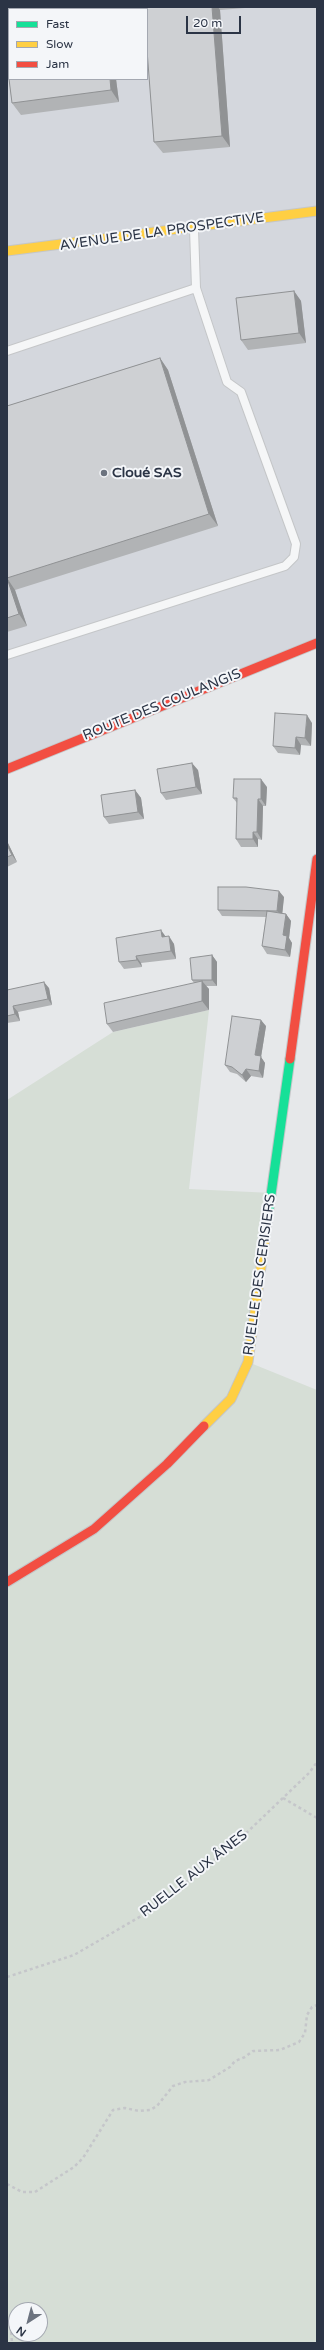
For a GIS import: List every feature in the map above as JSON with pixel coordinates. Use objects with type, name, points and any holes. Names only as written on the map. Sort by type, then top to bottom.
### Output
[{"type":"street","name":"AVENUE DE LA PROSPECTIVE","points":[[7,251],[317,211]]},
{"type":"street","name":"ROUTE DES COULANGIS","points":[[7,769],[317,643]]},
{"type":"street","name":"RUELLE DES CERISIERS","points":[[7,1582],[94,1529],[167,1464],[231,1399],[248,1362],[317,859]]},
{"type":"lane","points":[[7,655],[285,566],[294,557],[296,544],[294,537],[241,392],[227,382],[196,288],[194,226]]},
{"type":"lane","points":[[7,351],[196,288]]},
{"type":"path","name":"RUELLE AUX ÂNES","points":[[7,1977],[74,1955],[150,1911],[239,1840],[309,1772],[317,1762]]},
{"type":"path","points":[[283,1798],[317,1818]]},
{"type":"path","points":[[7,2184],[22,2192],[34,2192],[74,2167],[83,2158],[113,2110],[125,2108],[139,2111],[150,2110],[157,2106],[173,2086],[185,2082],[209,2080],[230,2067],[234,2061],[245,2057],[253,2051],[280,2050],[298,2042],[306,2033],[307,2015],[312,2007],[317,2005]]},
{"type":"path","points":[[7,2321],[11,2329],[12,2343]]},
{"type":"shaded area","points":[[7,7],[317,7],[317,643],[7,769]]},
{"type":"shaded area","points":[[209,1010],[189,1189],[272,1193],[248,1362],[317,1390],[317,2343],[7,2343],[7,1100],[113,1032]]},
{"type":"building","points":[[7,7],[100,7],[8,8],[8,70]]},
{"type":"building","points":[[212,7],[222,136],[154,142],[148,63],[148,8],[144,8]]},
{"type":"building","points":[[9,80],[110,80],[111,90],[12,103]]},
{"type":"building","points":[[294,291],[299,333],[241,340],[236,298]]},
{"type":"building","name":"Cloué SAS","points":[[160,358],[209,514],[7,578],[7,406]]},
{"type":"building","points":[[7,578],[19,614],[7,618]]},
{"type":"building","points":[[275,713],[307,715],[305,738],[296,737],[295,748],[273,746]]},
{"type":"building","points":[[192,763],[196,787],[161,793],[157,769]]},
{"type":"building","points":[[234,779],[261,779],[261,799],[258,799],[257,832],[253,832],[253,839],[236,839],[237,798],[233,798]]},
{"type":"building","points":[[135,790],[138,812],[104,817],[101,795]]},
{"type":"building","points":[[7,845],[12,855],[7,857]]},
{"type":"building","points":[[218,887],[246,887],[279,891],[277,911],[218,910]]},
{"type":"building","points":[[267,911],[286,914],[283,935],[287,936],[285,950],[262,946]]},
{"type":"building","points":[[161,930],[162,937],[169,936],[171,951],[136,956],[137,960],[119,962],[116,938]]},
{"type":"building","points":[[212,955],[212,980],[192,980],[190,958]]},
{"type":"building","points":[[202,981],[202,1001],[107,1024],[104,1003]]},
{"type":"building","points":[[44,982],[48,999],[13,1006],[15,1014],[7,1016],[7,990]]},
{"type":"building","points":[[232,1016],[261,1020],[255,1055],[261,1056],[259,1071],[246,1069],[242,1075],[232,1067],[225,1065]]},
{"type":"traffic: fast","points":[[267,1223],[290,1059]]},
{"type":"traffic: slow","points":[[7,251],[317,211]]},
{"type":"traffic: slow","points":[[204,1426],[231,1399],[248,1362],[267,1223]]},
{"type":"traffic: jam","points":[[7,769],[317,643]]},
{"type":"traffic: jam","points":[[290,1059],[317,859]]},
{"type":"traffic: jam","points":[[7,1582],[94,1529],[167,1464],[204,1426]]},
{"type":"place","name":"Cloué SAS","points":[[104,473]]}]
